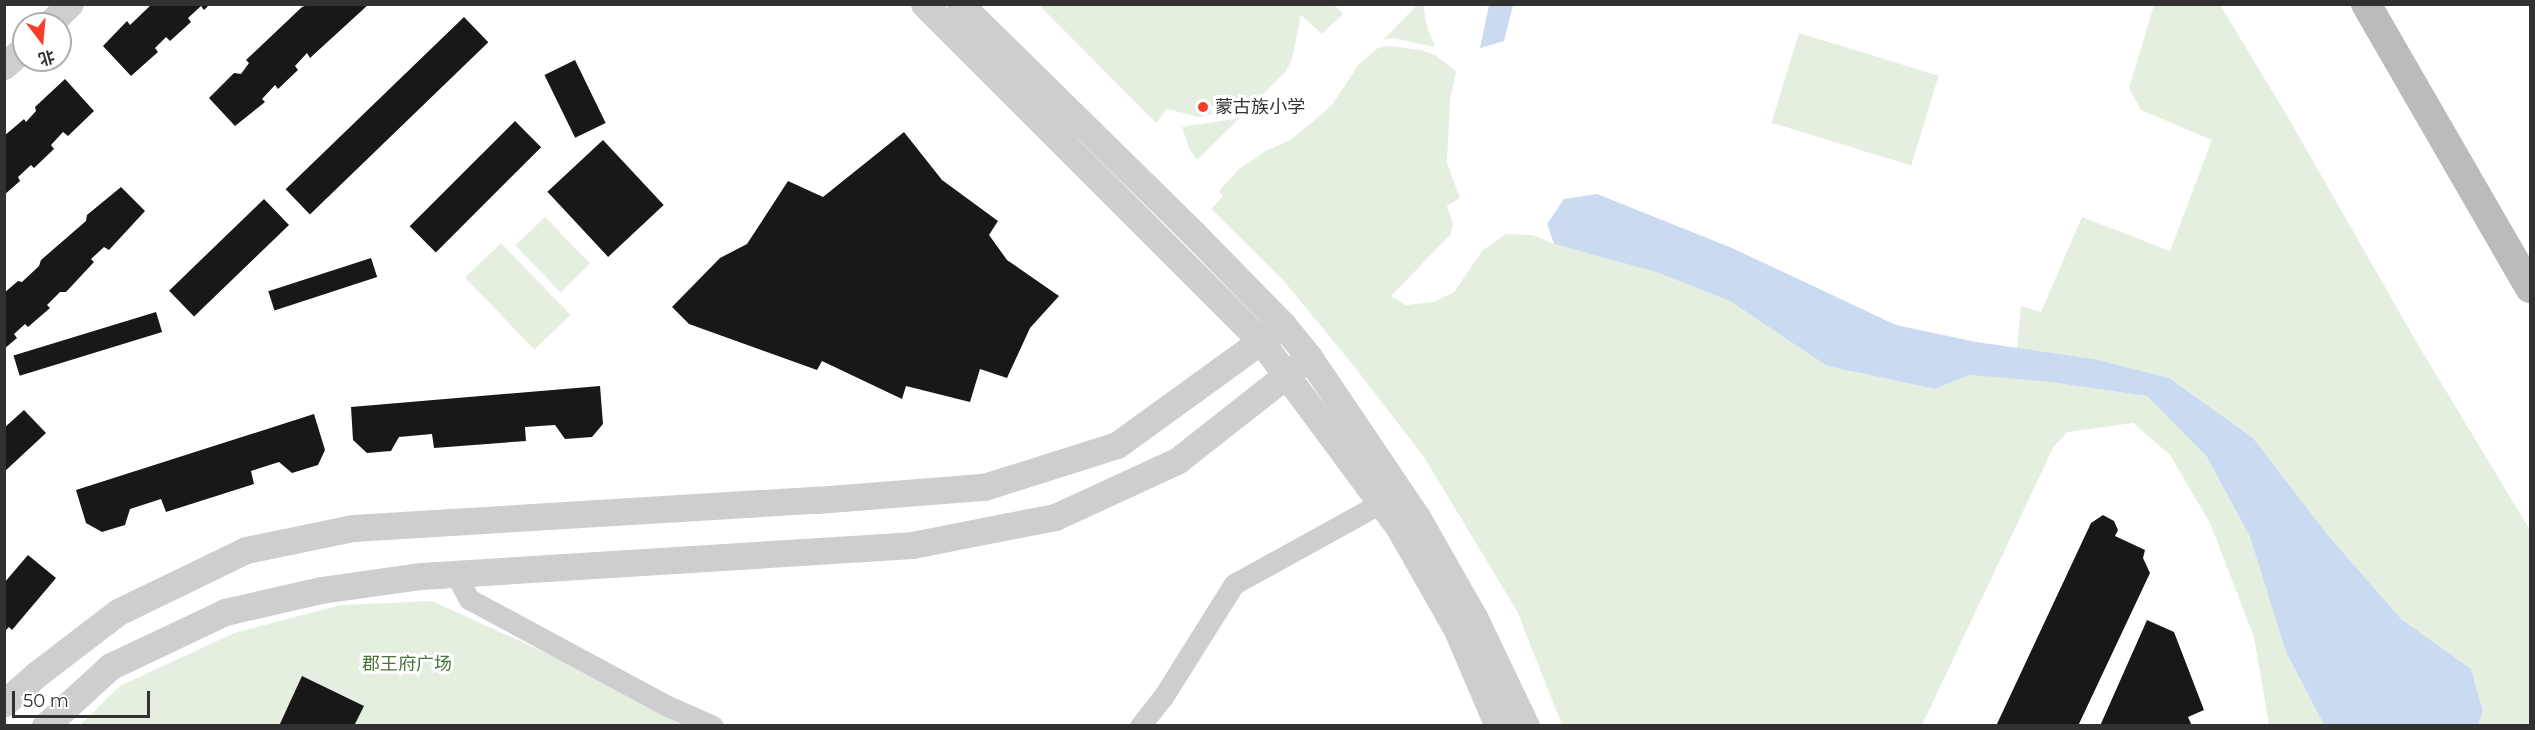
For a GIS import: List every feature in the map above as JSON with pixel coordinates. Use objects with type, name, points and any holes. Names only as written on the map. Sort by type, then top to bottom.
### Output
[{"type":"main road","points":[[2366,4],[2530,288]]},
{"type":"street","points":[[924,4],[1261,340],[1398,526],[1457,630],[1498,726]]},
{"type":"street","points":[[960,4],[1283,325],[1310,357],[1417,517],[1475,619],[1526,726]]},
{"type":"street","points":[[4,703],[37,674],[118,612],[246,550],[353,528],[817,500],[984,487],[1117,445],[1283,325]]},
{"type":"street","points":[[45,726],[111,666],[225,612],[321,590],[455,573],[912,544],[1055,517],[1177,461],[1310,357]]},
{"type":"street","points":[[1140,726],[1163,697],[1234,584],[1381,502]]},
{"type":"street","points":[[455,573],[469,599],[668,706],[713,726]]},
{"type":"green space","points":[[1333,4],[1343,14],[1322,34],[1301,15],[1292,59],[1286,71],[1263,94],[1236,108],[1200,117],[1167,109],[1156,123],[1039,5]]},
{"type":"green space","points":[[1417,5],[1423,5],[1427,27],[1435,47],[1393,38],[1383,40]]},
{"type":"green space","points":[[2154,5],[2220,5],[2286,114],[2417,343],[2530,530],[2530,725],[2478,725],[2483,711],[2471,669],[2401,619],[2327,534],[2253,438],[2169,378],[2094,359],[2017,348],[2021,306],[2041,312],[2082,217],[2170,251],[2212,140],[2141,110],[2129,88]]},
{"type":"green space","points":[[1799,33],[1939,76],[1911,166],[1772,123]]},
{"type":"green space","points":[[1388,46],[1421,50],[1435,55],[1456,71],[1450,101],[1447,163],[1460,198],[1447,206],[1453,224],[1450,235],[1391,296],[1406,305],[1433,302],[1454,292],[1483,250],[1506,234],[1533,235],[1554,244],[1656,272],[1730,301],[1827,366],[1935,389],[1969,375],[2050,382],[2147,396],[2207,457],[2250,537],[2286,652],[2324,725],[2269,725],[2254,637],[2210,523],[2170,455],[2133,423],[2067,432],[2053,448],[1922,725],[1562,725],[1517,611],[1424,457],[1283,280],[1211,209],[1223,196],[1219,191],[1239,169],[1266,151],[1290,140],[1310,124],[1332,105],[1359,64],[1378,48]]},
{"type":"green space","points":[[1240,118],[1197,160],[1189,148],[1182,127]]},
{"type":"green space","points":[[545,217],[590,264],[561,292],[516,245]]},
{"type":"green space","points":[[501,243],[570,315],[534,350],[465,278]]},
{"type":"green space","name":"郡王府广场","points":[[432,601],[705,725],[79,726],[120,686],[234,633],[341,605]]},
{"type":"water","points":[[1489,5],[1513,5],[1504,41],[1480,48]]},
{"type":"water","points":[[1597,194],[1732,248],[1896,325],[1976,342],[2094,359],[2169,378],[2253,438],[2327,534],[2401,619],[2471,669],[2483,711],[2478,725],[2324,725],[2286,652],[2250,537],[2207,457],[2147,396],[2050,382],[1969,375],[1935,389],[1827,366],[1730,301],[1656,272],[1554,244],[1547,224],[1564,199]]},
{"type":"building","points":[[152,4],[210,4],[204,10],[201,6],[188,18],[191,22],[170,41],[166,37],[155,48],[158,52],[131,76],[103,46],[127,21],[130,25]]},
{"type":"building","points":[[310,4],[369,4],[310,58],[307,53],[295,66],[298,70],[278,89],[275,85],[262,99],[265,102],[235,126],[209,98],[234,73],[241,74],[249,63],[246,60],[302,7]]},
{"type":"building","points":[[464,17],[488,42],[310,214],[286,189]]},
{"type":"building","points":[[575,60],[606,123],[575,138],[544,75]]},
{"type":"building","points":[[65,79],[94,111],[68,136],[63,132],[51,145],[54,149],[34,168],[31,165],[18,177],[20,181],[4,195],[4,136],[24,119],[26,122],[36,111],[35,107]]},
{"type":"building","points":[[515,121],[541,147],[436,253],[410,226]]},
{"type":"building","points":[[904,132],[942,180],[998,221],[989,235],[1007,260],[1059,296],[1030,328],[1007,378],[980,369],[970,402],[906,386],[902,399],[822,361],[817,370],[689,324],[672,307],[720,258],[747,244],[788,181],[823,197]]},
{"type":"building","points":[[603,140],[664,205],[608,257],[547,192]]},
{"type":"building","points":[[121,187],[145,211],[109,250],[104,247],[91,259],[94,262],[66,292],[60,292],[47,305],[50,308],[28,327],[25,324],[14,334],[17,338],[4,349],[4,293],[18,281],[22,282],[39,266],[41,260],[86,221],[87,215]]},
{"type":"building","points":[[264,199],[289,225],[194,317],[169,291]]},
{"type":"building","points":[[371,258],[377,277],[274,310],[268,291]]},
{"type":"building","points":[[156,312],[162,332],[20,376],[14,356]]},
{"type":"building","points":[[600,386],[603,424],[592,437],[565,439],[555,425],[525,427],[526,441],[434,448],[432,434],[399,437],[391,451],[367,453],[353,440],[351,407]]},
{"type":"building","points":[[24,410],[46,433],[4,472],[4,428]]},
{"type":"building","points":[[314,414],[325,450],[318,465],[292,473],[279,462],[251,471],[254,484],[166,512],[161,499],[130,509],[125,525],[102,532],[86,523],[76,490]]},
{"type":"building","points":[[2103,515],[2114,521],[2118,530],[2115,536],[2145,550],[2143,558],[2150,573],[2078,726],[1996,726],[2091,523]]},
{"type":"building","points":[[28,555],[56,578],[12,630],[9,627],[4,632],[4,583]]},
{"type":"building","points":[[2147,620],[2174,632],[2204,710],[2188,717],[2192,726],[2100,726]]},
{"type":"building","points":[[302,676],[364,706],[354,726],[279,726]]},
{"type":"place","name":"蒙古族小学","points":[[1203,107]]}]
